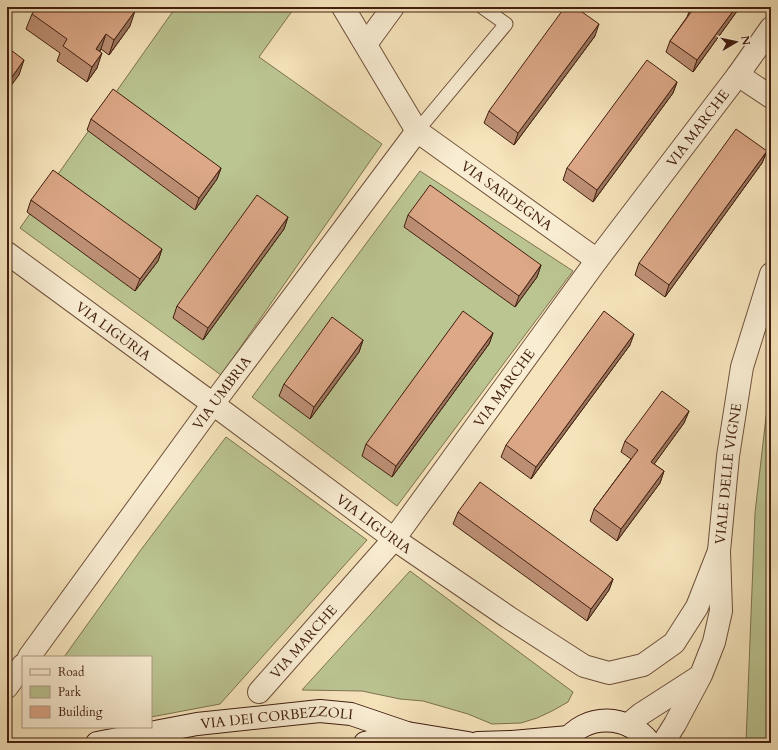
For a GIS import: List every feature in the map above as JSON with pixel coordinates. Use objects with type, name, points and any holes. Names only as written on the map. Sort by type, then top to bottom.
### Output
[{"type":"street","points":[[344,7],[417,132]]},
{"type":"street","points":[[366,44],[393,7]]},
{"type":"street","name":"VIA MARCHE","points":[[259,692],[394,539],[597,260],[738,75],[771,28]]},
{"type":"street","name":"VIA MARCHE","points":[[738,75],[771,97]]},
{"type":"street","name":"VIA SARDEGNA","points":[[417,132],[597,260]]},
{"type":"street","name":"VIA UMBRIA","points":[[30,656],[213,404],[417,132]]},
{"type":"street","name":"VIA LIGURIA","points":[[7,253],[394,539],[508,617],[584,666],[609,673],[643,665],[674,643],[698,607],[719,551]]},
{"type":"street","name":"VIALE DELLE VIGNE","points":[[663,743],[675,724],[701,675],[714,642],[721,610],[719,551],[728,456],[742,367],[771,274]]},
{"type":"street","points":[[7,687],[22,666]]},
{"type":"street","points":[[628,724],[701,675]]},
{"type":"street","name":"VIA DEI CORBEZZOLI","points":[[97,743],[197,724],[320,711],[351,714],[407,733],[468,743]]},
{"type":"street","points":[[478,743],[566,740],[579,729],[590,723],[603,720],[628,724],[640,732],[650,743]]},
{"type":"street","name":"VIA DEI CORBEZZOLI","points":[[365,743],[407,733]]},
{"type":"lane","points":[[417,132],[506,24],[482,7]]},
{"type":"green space","points":[[176,7],[295,7],[259,57],[382,144],[221,375],[20,228]]},
{"type":"green space","points":[[420,171],[573,271],[397,506],[252,397]]},
{"type":"green space","points":[[771,399],[771,743],[746,743],[755,513],[766,417]]},
{"type":"green space","points":[[226,437],[367,540],[220,704],[152,717],[152,656],[65,656],[140,551]]},
{"type":"green space","points":[[410,571],[573,692],[568,702],[537,718],[521,723],[492,724],[468,714],[423,701],[400,699],[362,691],[302,690]]},
{"type":"building","points":[[37,7],[130,7],[135,11],[114,40],[106,34],[96,49],[102,53],[92,67],[63,46],[67,39],[32,14]]},
{"type":"building","points":[[565,7],[575,7],[599,24],[518,133],[489,111]]},
{"type":"building","points":[[692,7],[736,7],[697,60],[670,41],[694,8]]},
{"type":"building","points":[[7,47],[24,60],[7,84]]},
{"type":"building","points":[[647,60],[677,82],[597,190],[567,168]]},
{"type":"building","points":[[113,89],[221,168],[199,198],[91,119]]},
{"type":"building","points":[[736,129],[767,151],[669,285],[639,263]]},
{"type":"building","points":[[53,170],[162,249],[140,279],[31,200]]},
{"type":"building","points":[[430,185],[541,265],[519,296],[408,215]]},
{"type":"building","points":[[257,195],[288,217],[208,328],[177,306]]},
{"type":"building","points":[[463,311],[493,333],[396,466],[366,444]]},
{"type":"building","points":[[604,311],[634,334],[536,467],[506,445]]},
{"type":"building","points":[[332,317],[363,340],[314,407],[284,384]]},
{"type":"building","points":[[662,391],[689,411],[651,462],[664,471],[621,529],[594,509],[638,450],[625,441]]},
{"type":"building","points":[[480,482],[613,579],[591,609],[458,512]]}]
